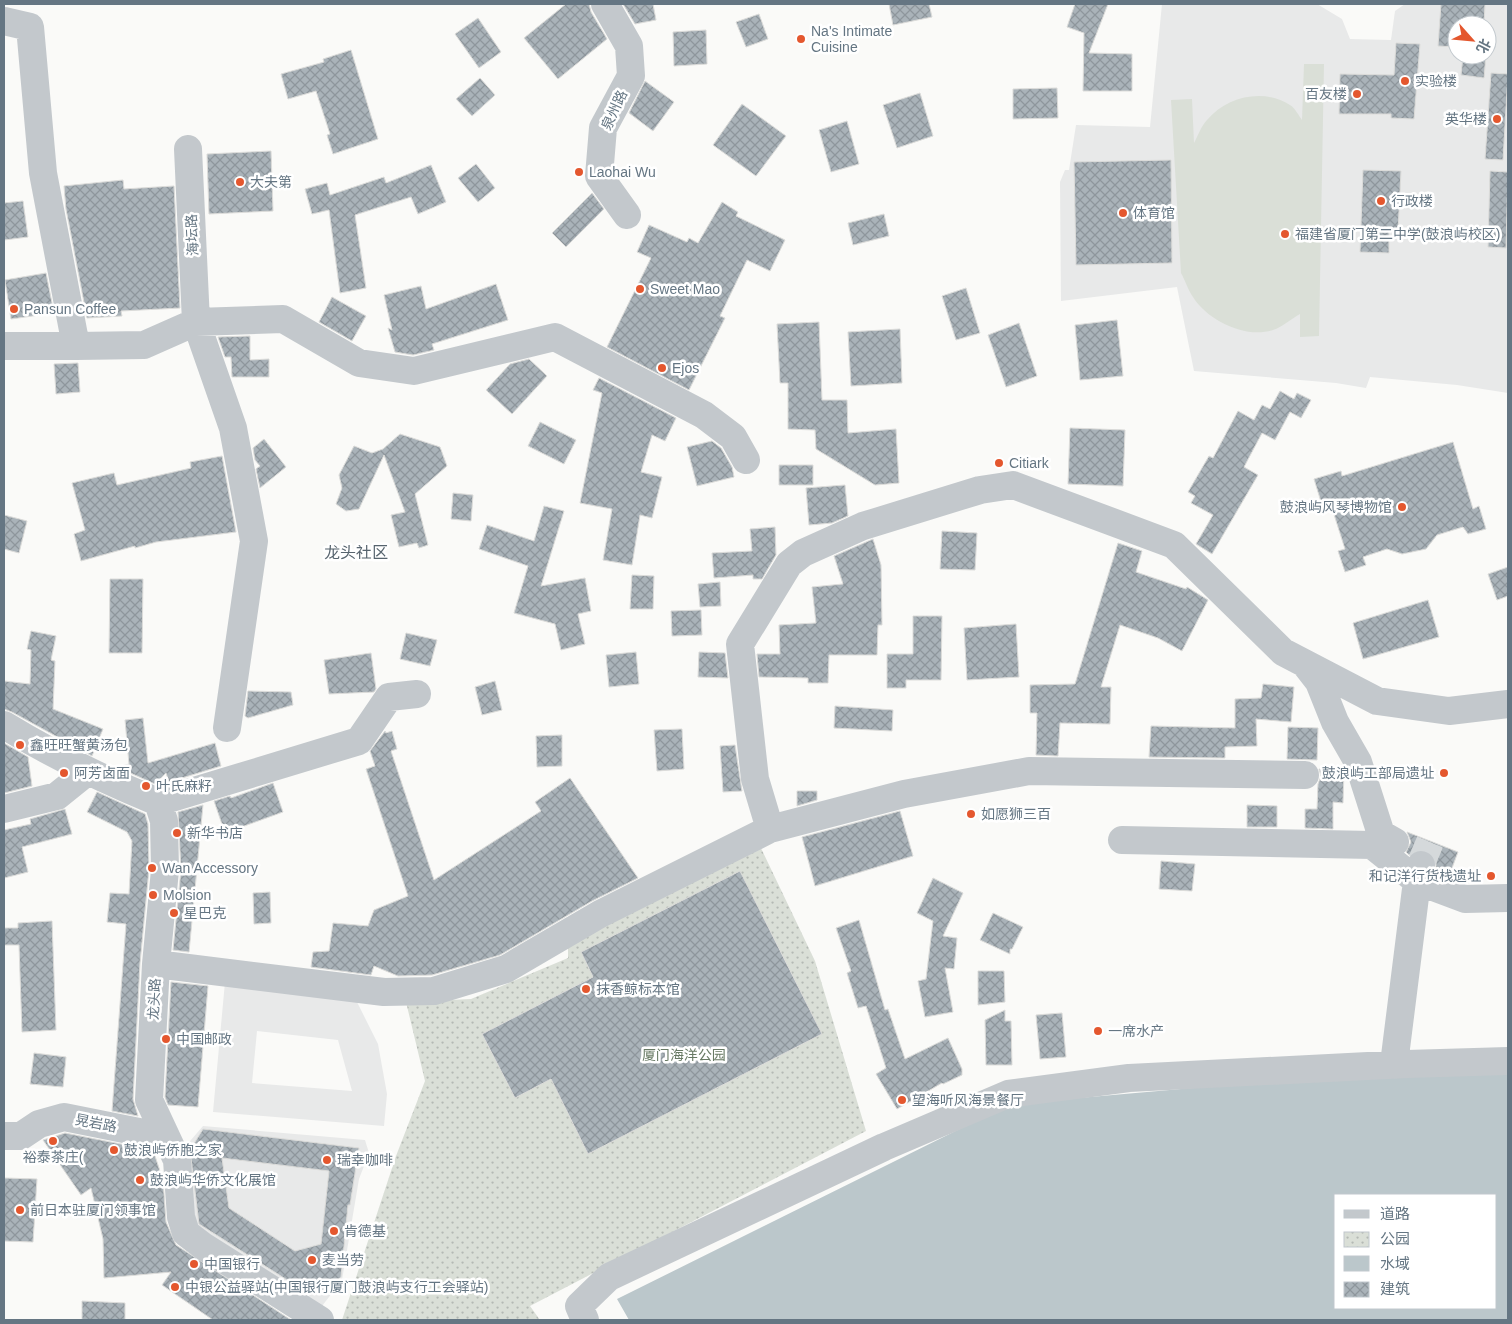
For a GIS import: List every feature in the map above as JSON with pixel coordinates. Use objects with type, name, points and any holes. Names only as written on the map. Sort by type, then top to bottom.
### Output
[{"type":"street","name":"泉州路","points":[[605,4],[629,46],[631,76],[603,128],[598,176],[627,215]]},
{"type":"street","points":[[4,21],[30,27],[44,173],[76,346]]},
{"type":"street","name":"海坛路","points":[[188,149],[196,322],[234,428],[254,541],[227,728]]},
{"type":"street","points":[[4,346],[144,344],[196,322],[283,319],[359,363],[414,371],[555,337],[704,415],[734,438],[746,460]]},
{"type":"street","points":[[770,829],[755,779],[740,644],[789,564],[803,552],[863,526],[980,490],[1013,486],[1174,545],[1283,652],[1377,701],[1449,711],[1508,704]]},
{"type":"street","points":[[1305,664],[1319,682],[1335,722],[1358,762],[1381,834],[1395,842]]},
{"type":"street","points":[[4,725],[49,753],[158,802],[359,741],[389,697],[417,694]]},
{"type":"street","points":[[4,809],[57,796],[88,771]]},
{"type":"street","points":[[156,964],[384,992],[434,991],[506,969],[600,914],[770,829],[904,794],[1029,771],[1305,775]]},
{"type":"street","name":"龙头路","points":[[158,802],[164,821],[165,870],[156,964],[149,1100],[177,1160],[181,1217],[186,1233],[320,1320]]},
{"type":"street","points":[[1122,840],[1372,844],[1465,899],[1508,898]]},
{"type":"street","points":[[1394,1064],[1420,871]]},
{"type":"street","points":[[585,1320],[579,1306],[609,1277],[884,1147],[1008,1094],[1129,1078],[1394,1064],[1508,1061]]},
{"type":"street","name":"晃岩路","points":[[4,1136],[22,1136],[39,1124],[64,1117],[144,1133],[161,1126]]},
{"type":"shaded area","name":"福建省厦门第二中学(鼓浪屿校区)","points":[[1162,4],[1317,4],[1342,19],[1350,39],[1391,40],[1395,11],[1405,4],[1508,4],[1508,393],[1457,385],[1370,377],[1366,388],[1336,383],[1194,371],[1177,287],[1061,301],[1060,182],[1065,170],[1069,170],[1076,125],[1150,127]]},
{"type":"shaded area","points":[[225,982],[354,996],[378,1044],[387,1094],[384,1126],[213,1112]],"holes":[[[257,1031],[338,1040],[352,1091],[252,1083]]]},
{"type":"shaded area","points":[[203,1126],[365,1140],[369,1153],[359,1179],[342,1280],[319,1310],[176,1234],[166,1169]]},
{"type":"green space","points":[[1304,64],[1324,64],[1319,336],[1300,337],[1300,314],[1273,330],[1251,332],[1240,330],[1228,326],[1208,314],[1191,294],[1181,273],[1171,100],[1192,99],[1194,143],[1203,125],[1215,112],[1235,100],[1246,97],[1258,96],[1280,100],[1292,106],[1302,120]]},
{"type":"green space","name":"厦门海洋公园","points":[[758,842],[815,961],[866,1131],[530,1306],[540,1320],[342,1320],[396,1156],[425,1081],[406,1002],[471,999],[568,958],[568,937]]},
{"type":"water","points":[[1508,1071],[1508,1320],[629,1320],[617,1299],[1010,1104],[1365,1073]]},
{"type":"building","points":[[566,4],[589,4],[591,12],[607,39],[558,79],[524,38]]},
{"type":"building","points":[[623,4],[653,4],[656,20],[635,24]]},
{"type":"building","points":[[889,4],[929,4],[932,17],[893,25]]},
{"type":"building","points":[[1075,4],[1108,4],[1089,53],[1132,54],[1132,91],[1083,91],[1084,33],[1067,27]]},
{"type":"building","points":[[1441,4],[1485,4],[1484,15],[1447,15],[1447,46],[1438,46]]},
{"type":"building","points":[[759,14],[768,39],[746,47],[736,22]]},
{"type":"building","points":[[478,18],[501,52],[479,68],[455,34]]},
{"type":"building","points":[[706,30],[707,64],[674,66],[673,32]]},
{"type":"building","points":[[1396,43],[1420,44],[1414,119],[1391,118],[1391,114],[1339,114],[1340,74],[1394,75]]},
{"type":"building","points":[[351,50],[378,139],[333,154],[327,135],[330,134],[316,91],[288,99],[281,74],[324,62],[323,59]]},
{"type":"building","points":[[1462,65],[1485,65],[1484,78],[1461,75]]},
{"type":"building","name":"英华楼","points":[[1491,73],[1508,74],[1503,160],[1485,159]]},
{"type":"building","points":[[480,78],[495,95],[472,116],[456,99]]},
{"type":"building","points":[[645,81],[674,102],[653,131],[629,113]]},
{"type":"building","points":[[1057,88],[1058,118],[1013,119],[1013,89]]},
{"type":"building","points":[[920,93],[933,136],[897,148],[883,105]]},
{"type":"building","points":[[742,104],[786,136],[756,176],[713,145]]},
{"type":"building","points":[[847,121],[859,164],[831,172],[819,130]]},
{"type":"building","name":"大夫第","points":[[271,151],[273,211],[209,214],[207,154]]},
{"type":"building","name":"体育馆","points":[[1171,160],[1172,263],[1076,265],[1074,162]]},
{"type":"building","points":[[476,164],[495,188],[478,202],[458,178]]},
{"type":"building","points":[[431,165],[446,202],[418,214],[411,197],[355,215],[366,288],[340,293],[329,210],[312,214],[305,189],[327,183],[330,195],[384,177],[386,183]]},
{"type":"building","name":"行政楼","points":[[1363,170],[1401,171],[1398,232],[1389,232],[1389,253],[1360,252]]},
{"type":"building","points":[[1490,171],[1508,172],[1506,248],[1488,247]]},
{"type":"building","points":[[123,180],[124,189],[174,186],[180,308],[121,311],[122,316],[87,318],[66,209],[64,186]]},
{"type":"building","points":[[592,193],[604,209],[566,247],[552,233]]},
{"type":"building","points":[[23,201],[28,237],[4,240],[4,203]]},
{"type":"building","points":[[722,202],[738,212],[736,216],[785,240],[770,271],[747,260],[720,316],[725,318],[689,390],[607,347],[651,258],[637,252],[649,225],[687,242],[689,238],[698,243]]},
{"type":"building","points":[[884,214],[889,236],[853,245],[848,223]]},
{"type":"building","points":[[46,273],[54,313],[11,319],[5,280]]},
{"type":"building","points":[[496,284],[508,320],[432,344],[434,350],[413,355],[395,352],[388,328],[392,330],[384,295],[421,286],[426,309]]},
{"type":"building","points":[[966,288],[980,333],[956,340],[942,296]]},
{"type":"building","points":[[332,297],[366,316],[352,341],[319,322]]},
{"type":"building","points":[[1117,320],[1123,376],[1080,380],[1075,325]]},
{"type":"building","points":[[819,322],[822,400],[847,400],[848,433],[896,429],[899,483],[875,485],[816,449],[815,430],[788,429],[788,383],[780,383],[777,324]]},
{"type":"building","points":[[1019,323],[1037,376],[1006,387],[988,335]]},
{"type":"building","points":[[900,329],[902,383],[851,386],[848,332]]},
{"type":"building","points":[[250,336],[250,360],[269,359],[269,377],[232,377],[231,357],[225,357],[218,337]]},
{"type":"building","points":[[529,359],[547,376],[512,414],[486,390],[510,364]]},
{"type":"building","points":[[78,363],[80,392],[56,394],[54,364]]},
{"type":"building","points":[[599,378],[676,418],[665,441],[652,435],[641,472],[662,477],[652,518],[640,515],[632,565],[603,560],[612,509],[580,503],[602,393],[593,390]]},
{"type":"building","points":[[1280,391],[1294,399],[1297,393],[1311,400],[1301,418],[1290,412],[1275,440],[1262,433],[1244,467],[1258,475],[1212,554],[1196,544],[1213,515],[1191,503],[1195,496],[1188,492],[1209,456],[1213,458],[1238,411],[1254,420],[1262,405],[1270,409]]},
{"type":"building","points":[[540,422],[576,440],[564,464],[528,446]]},
{"type":"building","points":[[1070,428],[1125,430],[1123,486],[1068,484]]},
{"type":"building","points":[[400,434],[440,447],[447,466],[415,494],[428,545],[419,548],[417,543],[399,547],[391,515],[405,512],[384,455],[359,509],[346,511],[336,504],[342,488],[339,475],[354,446],[372,453],[383,449]]},
{"type":"building","points":[[264,439],[286,467],[260,488],[256,469],[260,466],[255,460],[253,448]]},
{"type":"building","points":[[712,441],[721,448],[732,467],[734,477],[697,486],[687,447]]},
{"type":"building","name":"鼓浪屿风琴博物馆","points":[[1453,442],[1473,509],[1479,506],[1486,529],[1468,534],[1463,527],[1437,535],[1426,549],[1402,554],[1387,549],[1363,557],[1366,565],[1345,572],[1338,551],[1345,549],[1330,502],[1322,505],[1314,479],[1341,471],[1342,476]]},
{"type":"building","points":[[222,456],[236,532],[156,542],[81,561],[74,534],[85,530],[72,483],[114,473],[117,485],[191,468],[190,462]]},
{"type":"building","points":[[779,465],[813,465],[813,485],[779,485]]},
{"type":"building","points":[[845,485],[848,516],[832,523],[809,525],[806,488]]},
{"type":"building","points":[[453,493],[473,495],[471,521],[451,519]]},
{"type":"building","points":[[544,506],[564,511],[541,586],[585,578],[591,611],[578,614],[585,644],[561,650],[555,624],[514,613],[528,566],[479,549],[487,525],[534,541]]},
{"type":"building","points":[[4,515],[27,521],[19,553],[4,549]]},
{"type":"building","points":[[775,527],[776,555],[762,579],[753,579],[753,575],[714,578],[712,553],[752,551],[750,529]]},
{"type":"building","points":[[942,531],[977,533],[975,570],[940,569]]},
{"type":"building","points":[[873,539],[881,565],[882,625],[878,625],[877,655],[829,655],[828,683],[808,683],[808,678],[759,677],[757,654],[780,654],[779,625],[816,623],[812,587],[843,584],[834,556]]},
{"type":"building","points":[[1118,543],[1142,551],[1136,572],[1186,589],[1187,587],[1208,600],[1182,651],[1158,638],[1120,625],[1101,687],[1111,687],[1110,724],[1060,723],[1058,756],[1036,755],[1037,713],[1030,713],[1030,685],[1075,684]]},
{"type":"building","points":[[1508,567],[1508,596],[1497,600],[1488,574]]},
{"type":"building","points":[[632,575],[654,576],[653,609],[630,609]]},
{"type":"building","points":[[110,579],[143,579],[142,653],[109,653]]},
{"type":"building","points":[[720,582],[721,606],[700,607],[698,584]]},
{"type":"building","points":[[1428,600],[1439,637],[1363,659],[1353,623]]},
{"type":"building","points":[[701,610],[702,635],[672,636],[671,611]]},
{"type":"building","points":[[913,616],[942,616],[941,680],[906,680],[906,688],[887,688],[887,654],[913,654]]},
{"type":"building","points":[[1016,624],[1019,677],[967,680],[964,628]]},
{"type":"building","points":[[31,631],[56,636],[51,660],[55,661],[53,709],[103,729],[92,756],[4,709],[4,681],[30,684],[31,650],[27,649]]},
{"type":"building","points":[[406,633],[437,640],[430,666],[400,659]]},
{"type":"building","points":[[636,652],[639,684],[609,687],[606,655]]},
{"type":"building","points":[[699,652],[725,653],[728,678],[698,677]]},
{"type":"building","points":[[371,653],[376,689],[374,692],[329,694],[324,660]]},
{"type":"building","points":[[495,681],[502,710],[482,715],[475,687]]},
{"type":"building","points":[[1263,684],[1294,687],[1291,722],[1256,719],[1257,746],[1225,747],[1225,758],[1149,757],[1151,726],[1235,728],[1235,699],[1261,698]]},
{"type":"building","points":[[248,691],[291,692],[293,705],[248,718],[245,716]]},
{"type":"building","points":[[835,706],[893,710],[892,731],[834,728]]},
{"type":"building","points":[[143,718],[148,763],[215,743],[221,766],[169,782],[166,773],[155,784],[117,767],[129,764],[125,720]]},
{"type":"building","points":[[1288,727],[1318,728],[1317,760],[1287,759]]},
{"type":"building","points":[[682,729],[684,769],[657,771],[654,730]]},
{"type":"building","points":[[385,731],[386,733],[392,731],[397,749],[391,751],[434,880],[541,811],[535,802],[570,778],[638,878],[592,901],[500,955],[432,975],[398,976],[374,966],[371,975],[311,967],[313,952],[329,951],[333,923],[368,926],[374,910],[408,896],[366,769],[375,766],[370,751]]},
{"type":"building","points":[[562,735],[562,766],[537,767],[536,736]]},
{"type":"building","points":[[4,743],[28,757],[32,786],[4,793]]},
{"type":"building","points":[[735,745],[742,791],[723,792],[720,746]]},
{"type":"building","points":[[1319,769],[1344,769],[1343,803],[1333,802],[1333,829],[1305,828],[1305,809],[1317,809],[1318,784],[1321,776]]},
{"type":"building","points":[[273,783],[283,812],[225,833],[214,801],[230,796],[231,798]]},
{"type":"building","points":[[797,791],[817,791],[817,800],[797,806]]},
{"type":"building","points":[[97,792],[145,814],[148,824],[149,869],[140,963],[133,1099],[138,1116],[112,1111],[126,924],[107,922],[110,893],[129,894],[132,841],[127,832],[87,812]]},
{"type":"building","points":[[203,805],[189,952],[173,950],[181,870],[178,812]]},
{"type":"building","points":[[1247,805],[1277,806],[1277,827],[1247,827]]},
{"type":"building","points":[[65,809],[72,834],[22,847],[28,872],[4,878],[4,830],[31,824],[30,819]]},
{"type":"building","points":[[900,811],[913,856],[815,886],[802,837]]},
{"type":"building","points":[[1407,832],[1458,852],[1449,876],[1436,871],[1436,861],[1431,853],[1424,850],[1416,850],[1409,855],[1406,852],[1411,842]]},
{"type":"building","points":[[1161,861],[1195,864],[1192,891],[1159,889]]},
{"type":"building","points":[[740,871],[822,1034],[588,1154],[551,1079],[515,1098],[482,1034],[593,977],[581,952]]},
{"type":"building","points":[[933,878],[963,893],[943,936],[957,938],[954,969],[945,968],[953,1012],[925,1017],[918,981],[926,979],[933,921],[917,913]]},
{"type":"building","points":[[270,892],[271,923],[254,924],[253,893]]},
{"type":"building","points":[[993,913],[1023,927],[1012,949],[1010,949],[1010,954],[980,940]]},
{"type":"building","points":[[859,920],[885,1010],[888,1009],[905,1059],[948,1038],[962,1069],[962,1075],[942,1083],[897,1109],[876,1074],[886,1068],[866,1006],[858,1008],[847,973],[851,971],[836,928]]},
{"type":"building","points":[[52,921],[56,1030],[22,1032],[19,945],[4,945],[4,928],[18,928],[18,923]]},
{"type":"building","points":[[978,971],[1004,971],[1005,1002],[978,1005]]},
{"type":"building","points":[[171,982],[208,986],[198,1107],[168,1105],[165,1097]]},
{"type":"building","points":[[1005,1010],[1005,1021],[1011,1021],[1012,1065],[986,1065],[985,1020]]},
{"type":"building","points":[[1062,1013],[1066,1057],[1040,1059],[1036,1015]]},
{"type":"building","points":[[34,1053],[66,1057],[63,1087],[30,1084]]},
{"type":"building","points":[[203,1129],[359,1148],[350,1205],[348,1205],[341,1277],[325,1291],[306,1292],[199,1224],[190,1150]],"holes":[[[222,1158],[329,1171],[321,1244],[295,1251],[229,1208]]]},
{"type":"building","points":[[65,1133],[141,1148],[152,1147],[163,1180],[166,1222],[176,1245],[291,1320],[213,1320],[162,1285],[171,1272],[104,1278],[103,1239],[91,1188],[81,1195],[43,1140]]},
{"type":"building","name":"前日本驻厦门领事馆","points":[[4,1178],[37,1179],[33,1242],[4,1241]]},
{"type":"building","points":[[82,1301],[125,1303],[125,1320],[82,1320]]},
{"type":"tunnel","points":[[1422,861],[1430,842]]},
{"type":"place","name":"Na's Intimate Cuisine","points":[[801,39]]},
{"type":"place","name":"实验楼","points":[[1405,81]]},
{"type":"place","name":"百友楼","points":[[1357,94]]},
{"type":"place","name":"英华楼","points":[[1497,119]]},
{"type":"place","name":"Laohai Wu","points":[[579,172]]},
{"type":"place","name":"大夫第","points":[[240,182]]},
{"type":"place","name":"行政楼","points":[[1381,201]]},
{"type":"place","name":"体育馆","points":[[1123,213]]},
{"type":"place","name":"福建省厦门第二中学(鼓浪屿校区)","points":[[1285,234]]},
{"type":"place","name":"Sweet Mao","points":[[640,289]]},
{"type":"place","name":"Pansun Coffee","points":[[14,309]]},
{"type":"place","name":"Ejos","points":[[662,368]]},
{"type":"place","name":"Citiark","points":[[999,463]]},
{"type":"place","name":"鼓浪屿风琴博物馆","points":[[1402,507]]},
{"type":"place","name":"鑫旺旺蟹黄汤包","points":[[20,745]]},
{"type":"place","name":"阿芳卤面","points":[[64,773]]},
{"type":"place","name":"鼓浪屿工部局遗址","points":[[1444,773]]},
{"type":"place","name":"叶氏麻籽","points":[[146,786]]},
{"type":"place","name":"如愿狮三百","points":[[971,814]]},
{"type":"place","name":"新华书店","points":[[177,833]]},
{"type":"place","name":"Wan Accessory","points":[[152,868]]},
{"type":"place","name":"和记洋行货栈遗址","points":[[1491,876]]},
{"type":"place","name":"Molsion","points":[[153,895]]},
{"type":"place","name":"星巴克","points":[[174,913]]},
{"type":"place","name":"抹香鲸标本馆","points":[[586,989]]},
{"type":"place","name":"一席水产","points":[[1098,1031]]},
{"type":"place","name":"中国邮政","points":[[166,1039]]},
{"type":"place","name":"望海听风海景餐厅","points":[[902,1100]]},
{"type":"place","name":"裕泰茶庄(","points":[[53,1141]]},
{"type":"place","name":"鼓浪屿侨胞之家","points":[[114,1150]]},
{"type":"place","name":"瑞幸咖啡","points":[[327,1160]]},
{"type":"place","name":"鼓浪屿华侨文化展馆","points":[[140,1180]]},
{"type":"place","name":"前日本驻厦门领事馆","points":[[20,1210]]},
{"type":"place","name":"肯德基","points":[[334,1231]]},
{"type":"place","name":"麦当劳","points":[[312,1260]]},
{"type":"place","name":"中国银行","points":[[194,1264]]},
{"type":"place","name":"中银公益驿站(中国银行厦门鼓浪屿支行工会驿站)","points":[[175,1287]]},
{"type":"district","name":"龙头社区","points":[[356,552]]}]
